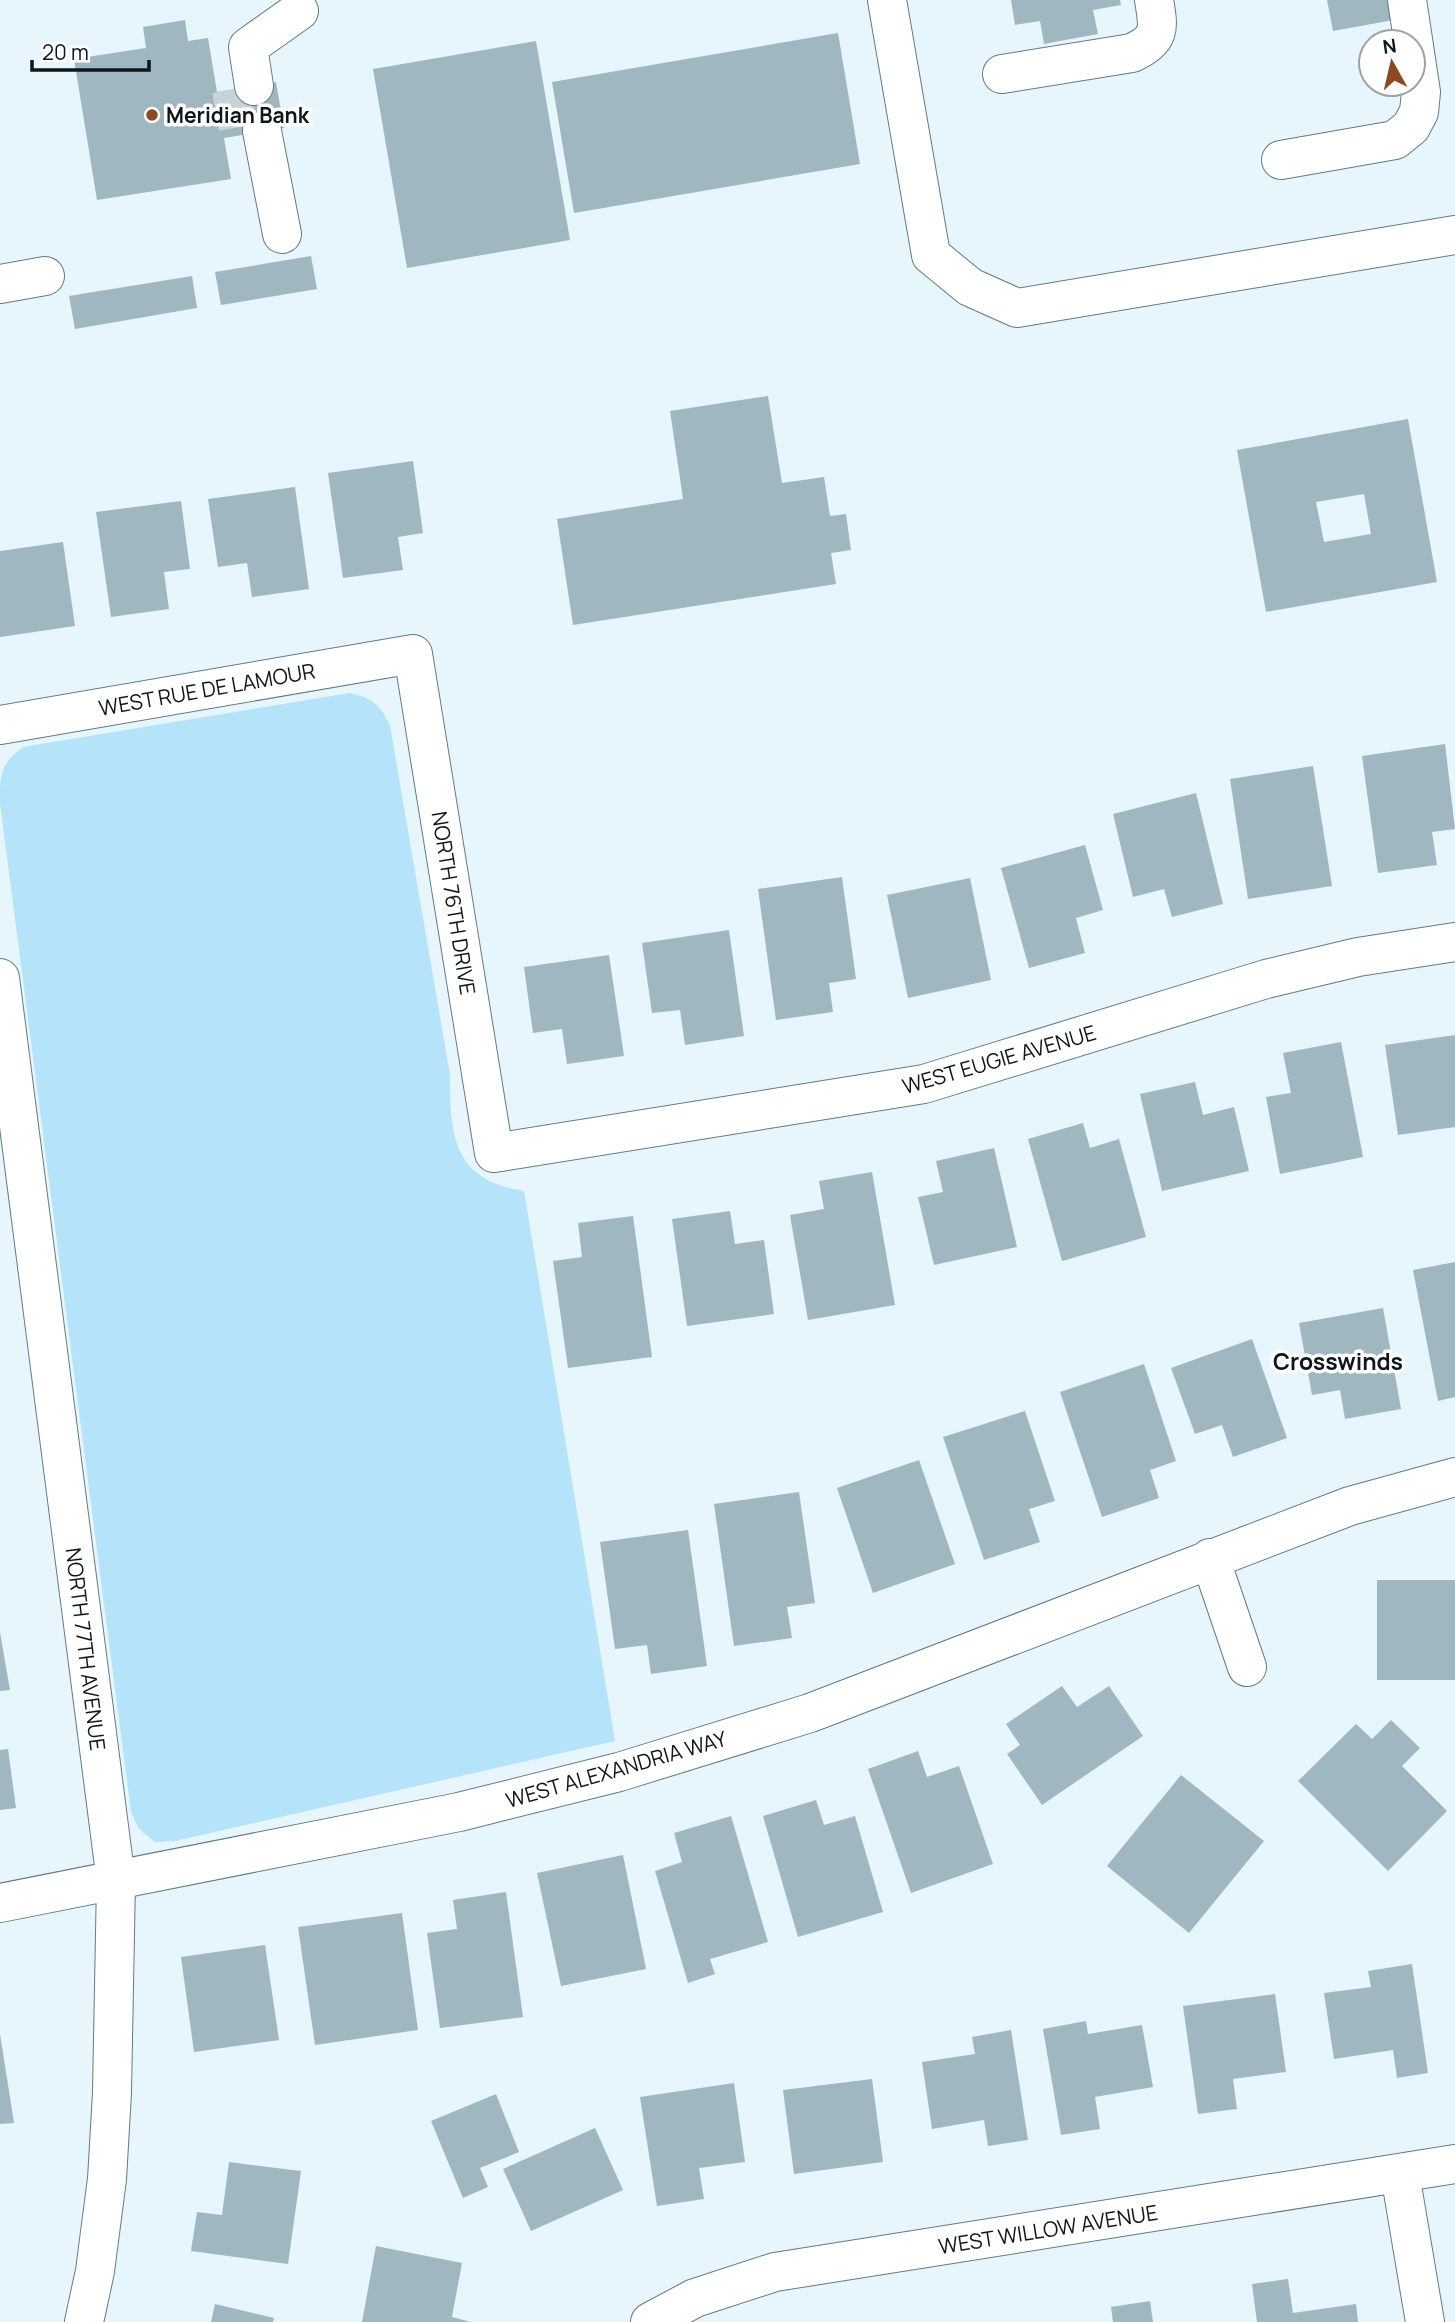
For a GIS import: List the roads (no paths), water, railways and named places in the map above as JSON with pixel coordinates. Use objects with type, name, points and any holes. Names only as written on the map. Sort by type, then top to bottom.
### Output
[{"type":"street","points":[[887,0],[931,255],[970,287],[1017,308],[1455,235]]},
{"type":"street","points":[[1281,160],[1395,139],[1411,127],[1419,112],[1421,92],[1407,0]]},
{"type":"street","points":[[1002,74],[1132,53],[1150,44],[1159,27],[1155,2]]},
{"type":"street","points":[[242,88],[248,47],[299,11]]},
{"type":"street","points":[[256,142],[282,234]]},
{"type":"street","points":[[0,284],[45,276]]},
{"type":"street","name":"WEST RUE DE LAMOUR","points":[[0,725],[413,654]]},
{"type":"street","name":"NORTH 76TH DRIVE","points":[[413,654],[494,1153]]},
{"type":"street","name":"WEST EUGIE AVENUE","points":[[494,1153],[924,1084],[1266,979],[1358,957],[1455,942]]},
{"type":"street","name":"NORTH 77TH AVENUE","points":[[0,978],[116,1881],[112,2094],[107,2179],[95,2271],[84,2322]]},
{"type":"street","name":"WEST ALEXANDRIA WAY","points":[[0,1903],[459,1812],[619,1772],[810,1713],[1350,1506],[1455,1478]]},
{"type":"street","points":[[1210,1558],[1247,1667]]},
{"type":"street","name":"WEST WILLOW AVENUE","points":[[650,2322],[695,2298],[775,2272],[1455,2164]]},
{"type":"street","points":[[1400,2174],[1425,2322]]},
{"type":"tunnel","points":[[231,90],[239,135]]},
{"type":"place","name":"Meridian Bank","points":[[152,115]]},
{"type":"district","name":"Crosswinds","points":[[1338,1361]]}]
